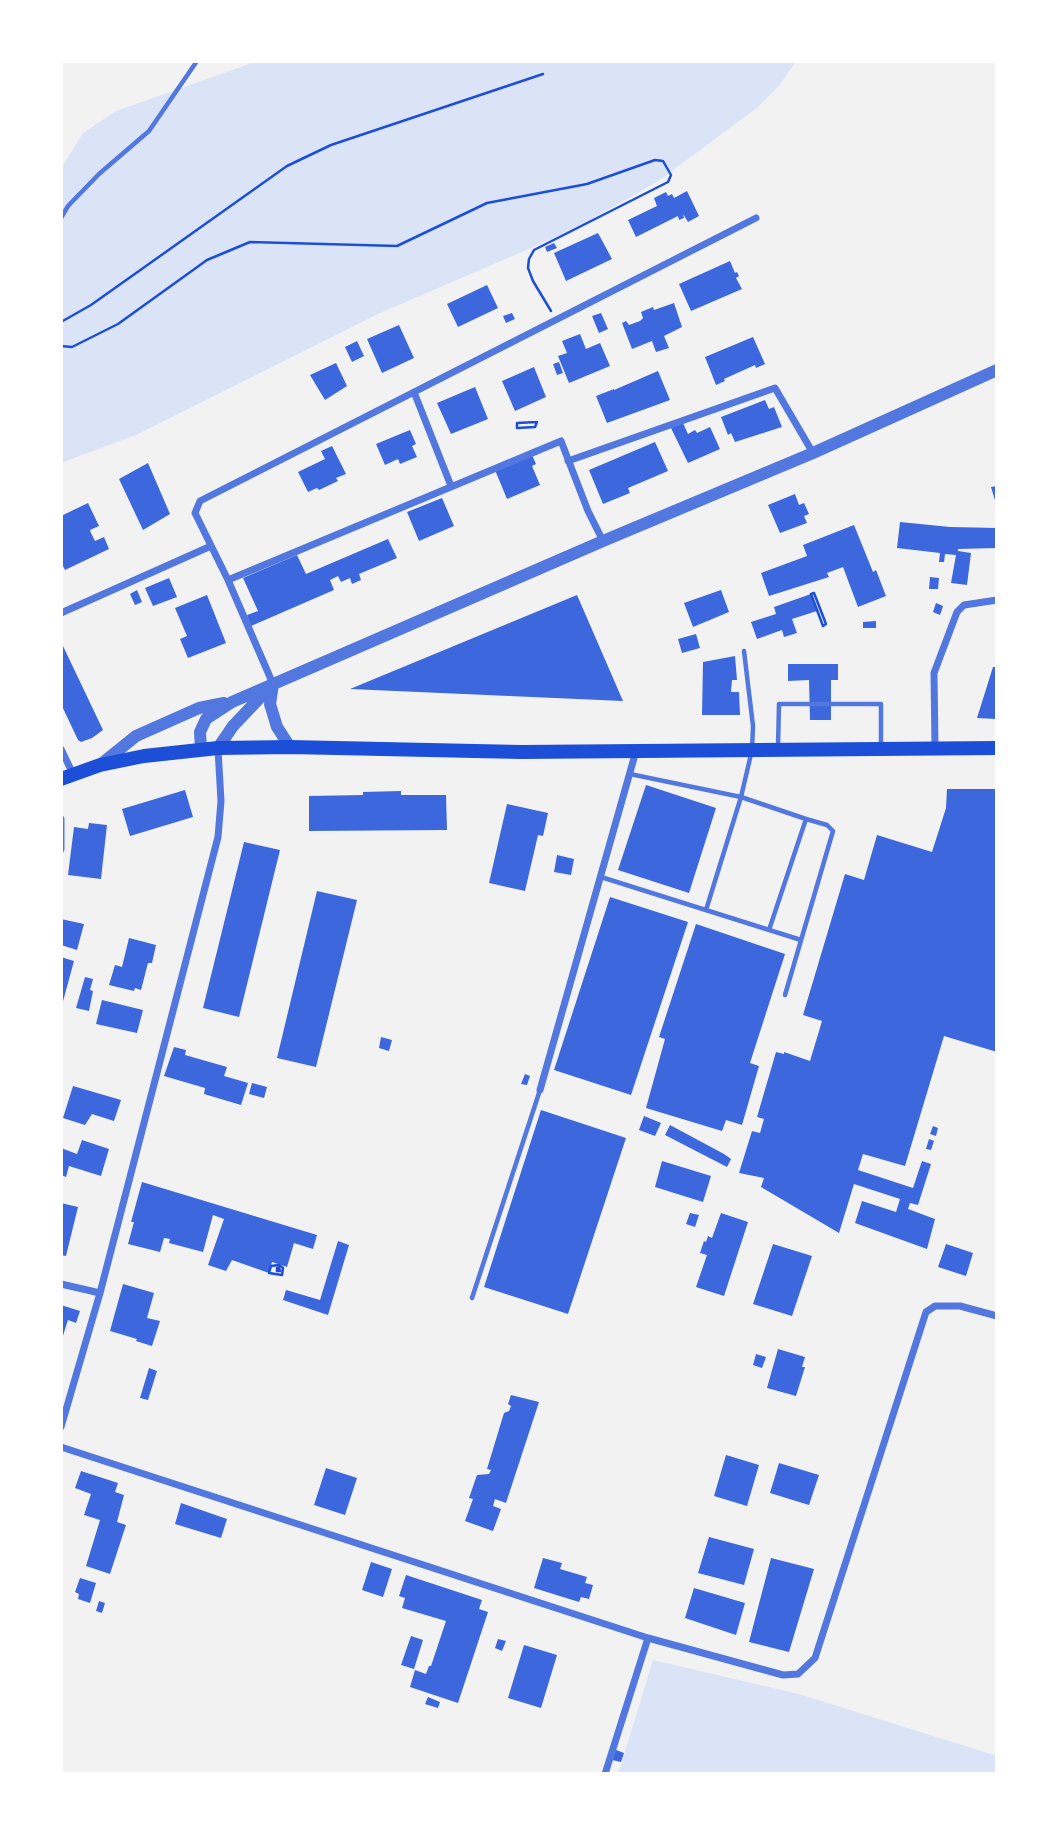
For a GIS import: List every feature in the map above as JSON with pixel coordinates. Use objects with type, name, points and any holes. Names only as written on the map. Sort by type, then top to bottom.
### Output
[{"type":"main road","points":[[67,777],[100,765],[144,756],[218,748],[521,752],[997,748]]},
{"type":"street","points":[[290,747],[277,727],[270,704],[273,684],[229,580],[195,513],[200,501],[757,218]]},
{"type":"street","points":[[201,749],[200,732],[206,719],[232,702],[813,453],[997,370]]},
{"type":"street","points":[[568,461],[775,388],[813,453]]},
{"type":"street","points":[[414,392],[452,486]]},
{"type":"street","points":[[229,580],[561,441],[587,511],[603,541]]},
{"type":"street","points":[[61,613],[211,546]]},
{"type":"street","points":[[935,748],[934,673],[957,612],[964,606],[997,600]]},
{"type":"street","points":[[61,1427],[100,1293],[218,837],[221,801],[218,748],[233,726],[273,684]]},
{"type":"street","points":[[100,765],[136,736],[199,708],[232,702]]},
{"type":"street","points":[[61,749],[67,777]]},
{"type":"street","points":[[540,1090],[636,750]]},
{"type":"street","points":[[61,819],[61,849]]},
{"type":"street","points":[[61,1284],[100,1293]]},
{"type":"street","points":[[61,1447],[648,1638],[783,1675],[798,1674],[815,1658],[926,1311],[935,1306],[960,1306],[997,1316]]},
{"type":"street","points":[[605,1774],[648,1638]]},
{"type":"lane","points":[[61,218],[68,206],[99,174],[149,131],[197,61]]},
{"type":"lane","points":[[706,910],[741,797],[752,750],[753,726],[744,651]]},
{"type":"lane","points":[[778,750],[779,704],[881,704],[881,750]]},
{"type":"lane","points":[[630,774],[741,797],[827,825],[833,831],[785,995]]},
{"type":"lane","points":[[769,930],[806,819]]},
{"type":"lane","points":[[601,877],[801,940]]},
{"type":"lane","points":[[472,1298],[540,1090]]},
{"type":"path","points":[[61,322],[91,304],[287,166],[331,145],[543,74]]},
{"type":"path","points":[[61,346],[72,347],[118,324],[207,260],[250,242],[397,246],[487,203],[587,184],[655,160],[663,161],[671,175],[668,181],[534,250],[528,268],[556,320]]},
{"type":"path","points":[[537,422],[535,427],[517,428],[517,423],[537,422]]},
{"type":"path","points":[[814,593],[826,624],[823,626],[811,594],[814,593]]},
{"type":"shaded area","points":[[258,61],[796,61],[779,86],[758,107],[657,182],[573,230],[380,313],[136,435],[61,463],[61,169],[83,133],[116,111]]},
{"type":"shaded area","points":[[653,1660],[799,1694],[997,1756],[997,1774],[618,1774]]},
{"type":"building","points":[[687,191],[699,216],[688,222],[683,214],[684,218],[679,220],[678,216],[636,237],[628,220],[657,206],[654,198],[666,192],[674,198]]},
{"type":"building","points":[[598,233],[612,259],[566,281],[554,253]]},
{"type":"building","points":[[554,243],[557,248],[547,252],[545,247]]},
{"type":"building","points":[[730,261],[739,276],[736,278],[742,289],[691,311],[679,284]]},
{"type":"building","points":[[487,285],[498,308],[458,327],[447,304]]},
{"type":"building","points":[[674,303],[682,327],[664,336],[669,348],[656,352],[652,341],[632,349],[622,323],[626,321],[629,325],[640,321],[643,318],[641,312]]},
{"type":"building","points":[[512,313],[515,319],[506,323],[503,316]]},
{"type":"building","points":[[601,313],[608,329],[599,333],[592,316]]},
{"type":"building","points":[[399,325],[414,358],[382,373],[367,339]]},
{"type":"building","points":[[580,334],[586,349],[600,343],[610,366],[569,383],[558,356],[567,353],[562,341]]},
{"type":"building","points":[[753,337],[765,364],[756,368],[755,365],[716,385],[705,357]]},
{"type":"building","points":[[357,341],[364,356],[352,362],[345,347]]},
{"type":"building","points":[[559,362],[563,373],[557,375],[553,364]]},
{"type":"building","points":[[336,363],[347,386],[325,400],[310,375]]},
{"type":"building","points":[[534,367],[546,397],[515,411],[502,381]]},
{"type":"building","points":[[658,371],[670,400],[607,423],[596,396]]},
{"type":"building","points":[[475,387],[488,419],[451,434],[437,403]]},
{"type":"building","points":[[765,400],[769,409],[774,407],[782,427],[735,442],[731,433],[728,435],[721,417]]},
{"type":"building","points":[[683,423],[688,434],[710,427],[720,449],[688,463],[671,428]]},
{"type":"building","points":[[410,430],[416,444],[412,446],[417,457],[400,464],[398,459],[385,465],[376,444]]},
{"type":"building","points":[[655,442],[668,471],[628,488],[630,493],[603,504],[589,470]]},
{"type":"building","points":[[332,446],[346,474],[319,490],[317,488],[308,492],[298,472],[325,459],[321,451]]},
{"type":"building","points":[[532,455],[536,464],[532,466],[540,485],[507,499],[495,470]]},
{"type":"building","points":[[148,463],[170,514],[143,530],[119,479]]},
{"type":"building","points":[[997,486],[997,504],[996,504],[991,487]]},
{"type":"building","points":[[795,494],[799,505],[804,503],[809,514],[804,516],[807,523],[780,533],[768,505]]},
{"type":"building","points":[[442,498],[454,526],[419,541],[407,512]]},
{"type":"building","points":[[88,503],[99,526],[90,530],[91,533],[95,541],[104,537],[109,549],[65,570],[61,562],[61,516]]},
{"type":"building","points":[[900,522],[997,528],[997,548],[958,549],[971,553],[967,585],[951,583],[956,555],[945,554],[944,562],[939,562],[940,553],[897,548]]},
{"type":"building","points":[[854,525],[886,596],[858,607],[843,567],[827,573],[829,577],[769,596],[761,573],[807,556],[803,545]]},
{"type":"building","points":[[388,539],[397,558],[359,574],[361,580],[352,584],[350,578],[341,582],[338,576],[330,580],[334,590],[251,626],[247,615],[258,611],[243,578],[297,555],[306,574]]},
{"type":"building","points":[[930,577],[939,578],[938,589],[929,589]]},
{"type":"building","points":[[169,578],[177,597],[153,606],[145,588]]},
{"type":"building","points":[[137,590],[142,602],[135,605],[130,594]]},
{"type":"building","points":[[721,590],[729,612],[693,627],[684,603]]},
{"type":"building","points":[[811,594],[817,611],[792,619],[797,633],[784,637],[782,630],[757,639],[751,622],[776,614],[774,607]]},
{"type":"building","points":[[207,595],[226,643],[188,658],[180,639],[187,636],[175,608]]},
{"type":"building","points":[[577,595],[623,701],[350,689]]},
{"type":"building","points":[[936,603],[943,606],[940,615],[933,612]]},
{"type":"building","points":[[876,621],[876,628],[863,628],[863,622]]},
{"type":"building","points":[[696,634],[700,648],[682,653],[678,639]]},
{"type":"building","points":[[63,646],[103,730],[81,742],[61,704]]},
{"type":"building","points":[[735,656],[737,680],[732,680],[731,692],[739,692],[740,715],[702,715],[703,662]]},
{"type":"building","points":[[788,664],[838,664],[838,680],[831,680],[831,720],[810,720],[809,680],[788,681]]},
{"type":"building","points":[[993,667],[997,667],[996,719],[977,718]]},
{"type":"building","points":[[646,785],[716,808],[689,893],[618,870]]},
{"type":"building","points":[[947,789],[997,789],[997,1052],[944,1036],[905,1166],[863,1154],[858,1170],[913,1188],[922,1161],[931,1164],[918,1205],[910,1203],[908,1209],[935,1219],[927,1249],[855,1223],[862,1201],[896,1212],[900,1199],[854,1184],[839,1233],[761,1187],[764,1178],[739,1173],[752,1131],[760,1133],[764,1119],[757,1117],[776,1052],[810,1061],[822,1021],[803,1015],[845,874],[864,880],[877,835],[932,852],[946,808]]},
{"type":"building","points":[[185,790],[193,817],[130,836],[122,809]]},
{"type":"building","points":[[401,791],[401,795],[446,795],[447,830],[309,831],[309,796]]},
{"type":"building","points":[[507,804],[548,813],[543,836],[538,835],[525,891],[489,883]]},
{"type":"building","points":[[89,823],[107,825],[101,879],[68,875],[74,827],[88,829]]},
{"type":"building","points":[[244,842],[280,850],[239,1017],[203,1008]]},
{"type":"building","points":[[557,855],[574,859],[571,875],[554,872]]},
{"type":"building","points":[[317,891],[357,900],[316,1067],[277,1058]]},
{"type":"building","points":[[610,897],[688,922],[631,1095],[554,1070]]},
{"type":"building","points":[[61,919],[84,924],[77,950],[61,945]]},
{"type":"building","points":[[696,924],[785,954],[750,1063],[759,1066],[742,1125],[726,1120],[722,1131],[646,1108],[665,1039],[659,1037]]},
{"type":"building","points":[[129,938],[156,945],[141,990],[109,985],[115,965],[122,967]]},
{"type":"building","points":[[61,957],[74,961],[62,1005],[61,1005]]},
{"type":"building","points":[[85,977],[93,979],[89,1011],[76,1008]]},
{"type":"building","points":[[102,1000],[143,1010],[137,1033],[96,1024]]},
{"type":"building","points":[[381,1037],[392,1040],[389,1051],[379,1048]]},
{"type":"building","points":[[174,1047],[186,1050],[185,1055],[227,1067],[224,1076],[248,1083],[241,1105],[204,1094],[205,1088],[164,1076]]},
{"type":"building","points":[[525,1074],[530,1076],[527,1085],[521,1084]]},
{"type":"building","points":[[252,1083],[267,1087],[264,1098],[249,1094]]},
{"type":"building","points":[[73,1086],[121,1100],[114,1121],[92,1114],[85,1125],[63,1118]]},
{"type":"building","points":[[541,1110],[626,1138],[568,1314],[484,1287]]},
{"type":"building","points":[[644,1116],[661,1123],[655,1136],[639,1130]]},
{"type":"building","points":[[670,1125],[731,1159],[727,1167],[665,1135]]},
{"type":"building","points":[[933,1126],[938,1128],[936,1136],[930,1134]]},
{"type":"building","points":[[929,1139],[934,1141],[931,1150],[926,1149]]},
{"type":"building","points":[[82,1140],[109,1149],[101,1176],[69,1166],[66,1177],[61,1175],[61,1148],[77,1154]]},
{"type":"building","points":[[662,1161],[711,1176],[703,1202],[655,1187]]},
{"type":"building","points":[[142,1182],[317,1235],[313,1249],[294,1243],[287,1267],[272,1262],[269,1273],[232,1260],[226,1271],[208,1265],[224,1219],[213,1215],[203,1252],[169,1243],[170,1239],[164,1238],[160,1252],[128,1244]]},
{"type":"building","points":[[61,1203],[78,1207],[66,1256],[61,1255]]},
{"type":"building","points":[[690,1213],[699,1215],[695,1227],[686,1224]]},
{"type":"building","points":[[721,1213],[748,1222],[724,1296],[696,1287],[707,1255],[700,1253],[704,1241],[706,1242],[708,1236],[712,1238]]},
{"type":"building","points":[[338,1241],[349,1245],[328,1315],[283,1300],[286,1290],[320,1300]]},
{"type":"building","points":[[773,1244],[812,1256],[792,1316],[753,1304]]},
{"type":"building","points":[[946,1244],[973,1253],[966,1276],[938,1267]]},
{"type":"building","points":[[123,1284],[154,1293],[147,1318],[160,1321],[152,1346],[110,1331]]},
{"type":"building","points":[[61,1305],[80,1311],[76,1323],[68,1320],[62,1339]]},
{"type":"building","points":[[778,1349],[805,1357],[802,1367],[805,1367],[796,1396],[767,1388]]},
{"type":"building","points":[[756,1354],[766,1357],[762,1368],[753,1365]]},
{"type":"building","points":[[149,1368],[157,1371],[148,1400],[140,1398]]},
{"type":"building","points":[[511,1395],[539,1402],[506,1503],[495,1499],[493,1506],[501,1509],[493,1531],[465,1521],[473,1499],[469,1498],[477,1475],[489,1474],[491,1470],[487,1469],[504,1413],[509,1411],[511,1406],[508,1404]]},
{"type":"building","points":[[726,1455],[759,1465],[747,1506],[714,1496]]},
{"type":"building","points":[[779,1463],[819,1475],[809,1505],[770,1493]]},
{"type":"building","points":[[326,1468],[357,1478],[345,1515],[314,1505]]},
{"type":"building","points":[[81,1471],[118,1483],[115,1492],[124,1495],[117,1522],[126,1525],[110,1574],[86,1566],[100,1520],[84,1515],[91,1494],[75,1488]]},
{"type":"building","points":[[181,1503],[227,1519],[221,1538],[175,1524]]},
{"type":"building","points":[[709,1537],[754,1549],[744,1585],[698,1573]]},
{"type":"building","points":[[543,1558],[562,1563],[560,1569],[587,1577],[585,1583],[593,1585],[589,1599],[581,1597],[579,1602],[534,1588]]},
{"type":"building","points":[[771,1558],[814,1569],[789,1652],[749,1642]]},
{"type":"building","points":[[371,1562],[392,1569],[383,1597],[362,1590]]},
{"type":"building","points":[[406,1575],[482,1600],[479,1609],[488,1612],[458,1703],[410,1687],[415,1670],[426,1674],[431,1666],[446,1621],[402,1608],[405,1598],[399,1596]]},
{"type":"building","points":[[80,1578],[96,1583],[90,1603],[78,1599],[79,1594],[75,1592]]},
{"type":"building","points":[[694,1588],[745,1603],[736,1635],[685,1618]]},
{"type":"building","points":[[99,1601],[105,1603],[102,1613],[96,1611]]},
{"type":"building","points":[[411,1636],[423,1640],[414,1669],[401,1665]]},
{"type":"building","points":[[498,1639],[506,1641],[502,1651],[495,1648]]},
{"type":"building","points":[[524,1645],[557,1655],[541,1708],[508,1698]]},
{"type":"building","points":[[428,1697],[440,1702],[438,1708],[425,1704]]},
{"type":"building","points":[[611,1748],[624,1753],[621,1762],[608,1759]]}]
